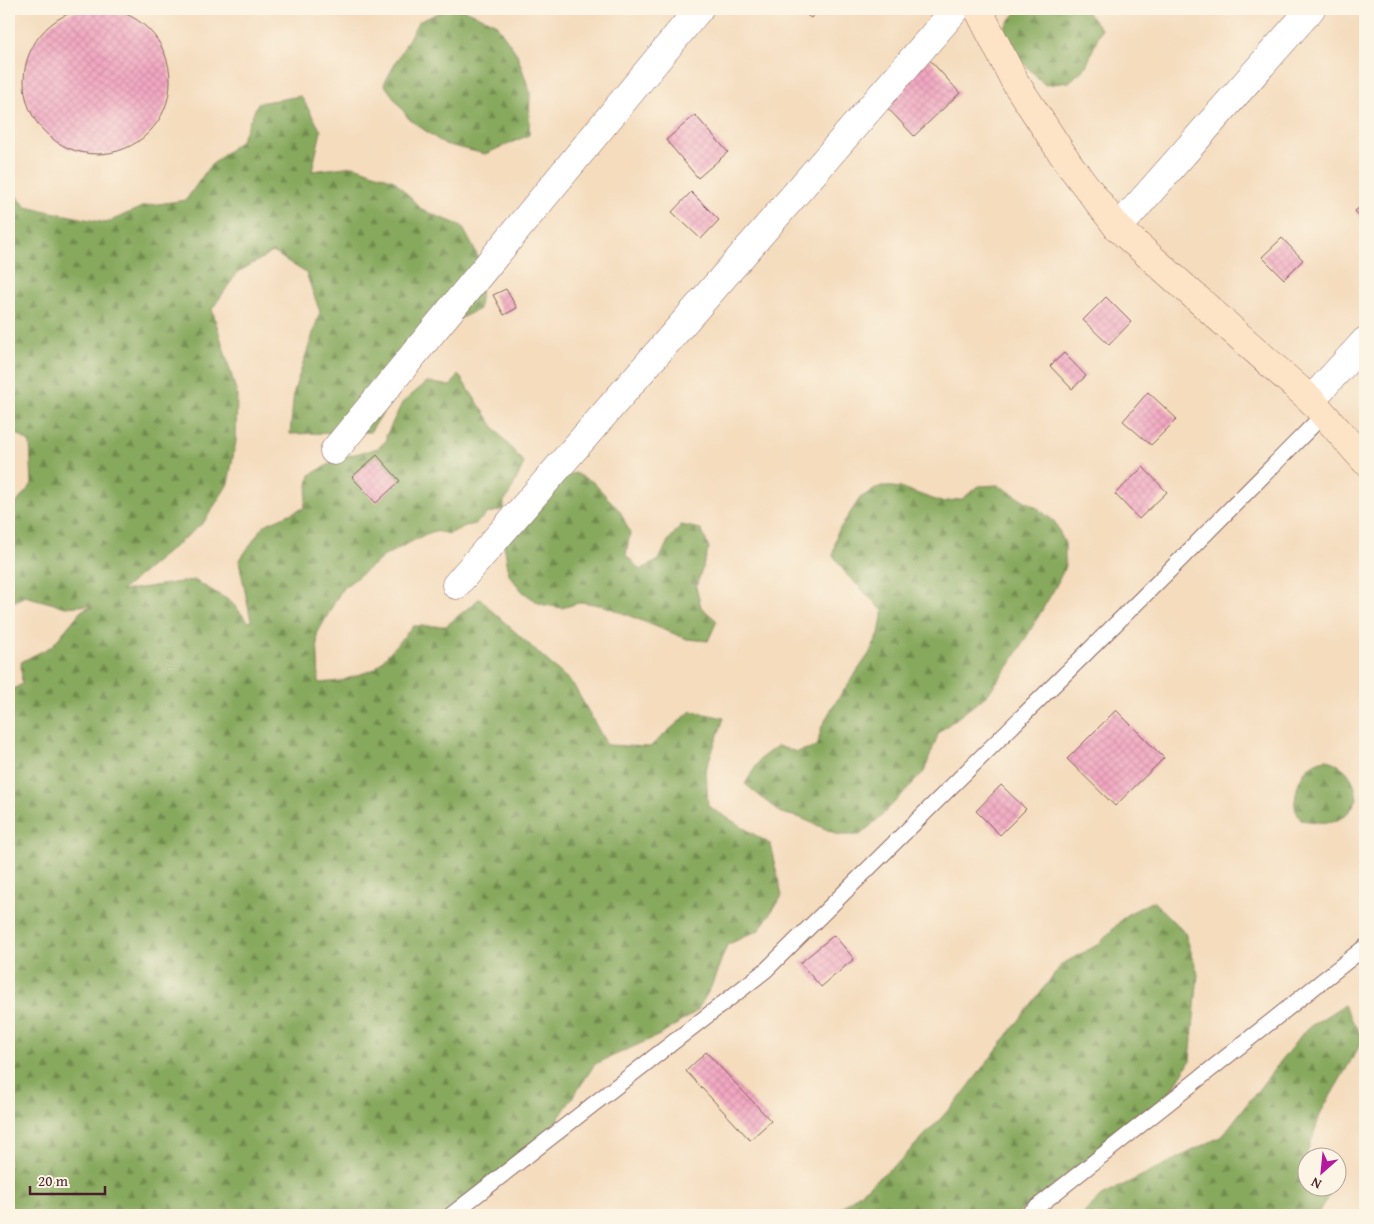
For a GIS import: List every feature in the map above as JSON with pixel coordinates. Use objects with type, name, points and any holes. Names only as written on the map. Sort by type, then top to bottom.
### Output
[{"type":"street","points":[[334,451],[699,9]]},
{"type":"street","points":[[456,584],[956,9]]},
{"type":"street","points":[[978,9],[1015,82],[1069,164],[1118,228],[1317,407],[1365,461]]},
{"type":"street","points":[[1118,228],[1311,9]]},
{"type":"street","points":[[1317,407],[1365,341]]},
{"type":"lane","points":[[451,1215],[766,970],[1165,575],[1317,407]]},
{"type":"lane","points":[[1026,1215],[1365,947]]},
{"type":"green space","points":[[448,9],[463,9],[495,23],[517,54],[530,92],[529,135],[485,154],[444,144],[409,119],[384,84],[418,22]]},
{"type":"green space","points":[[1019,9],[1081,9],[1087,12],[1101,29],[1086,67],[1069,82],[1045,85],[1011,51],[1001,31]]},
{"type":"green space","points":[[301,96],[321,131],[312,171],[354,166],[394,180],[422,210],[462,226],[483,266],[479,309],[441,328],[370,432],[290,434],[294,391],[320,312],[306,273],[273,252],[238,272],[212,309],[237,394],[236,441],[228,484],[204,522],[121,591],[194,580],[230,601],[249,622],[251,621],[239,561],[264,525],[304,508],[310,475],[340,458],[378,448],[386,441],[386,436],[402,403],[427,382],[451,386],[458,374],[499,434],[524,463],[508,497],[504,501],[504,509],[487,514],[475,524],[465,526],[449,534],[435,531],[426,534],[386,555],[342,589],[317,634],[319,683],[341,681],[375,669],[413,626],[446,626],[480,598],[573,684],[607,745],[650,747],[691,711],[724,718],[706,769],[708,806],[770,844],[782,896],[759,930],[727,945],[711,987],[697,1011],[662,1034],[595,1064],[538,1149],[451,1215],[9,1215],[9,692],[22,684],[21,662],[52,646],[81,611],[92,605],[65,607],[25,596],[9,604],[9,512],[32,484],[30,443],[9,428],[9,187],[26,207],[106,223],[144,206],[186,200],[209,167],[241,140],[258,103]]},
{"type":"green space","points":[[575,473],[593,482],[620,511],[630,533],[626,555],[640,570],[659,560],[668,541],[681,525],[701,529],[709,548],[696,587],[701,607],[717,621],[708,641],[687,639],[605,606],[582,602],[562,608],[540,604],[523,592],[509,575],[504,543],[555,480]]},
{"type":"green space","points":[[998,485],[1037,508],[1055,522],[1065,544],[1065,567],[1013,660],[987,695],[939,732],[924,772],[860,835],[839,835],[801,818],[781,813],[745,784],[761,758],[777,746],[797,752],[817,746],[822,726],[833,706],[869,654],[879,634],[883,611],[847,575],[833,555],[837,533],[860,498],[881,486],[902,488],[941,502],[962,499],[979,486]]},
{"type":"green space","points":[[1327,759],[1340,766],[1349,774],[1354,784],[1357,799],[1352,808],[1340,819],[1327,822],[1301,820],[1296,812],[1295,804],[1299,781],[1310,766],[1320,760]]},
{"type":"green space","points":[[1153,901],[1185,933],[1198,974],[1190,1061],[1167,1098],[1016,1215],[832,1215],[901,1160],[959,1099],[1062,964],[1099,944],[1126,915]]},
{"type":"green space","points":[[1344,1005],[1363,1040],[1321,1112],[1310,1146],[1296,1146],[1296,1196],[1329,1196],[1317,1215],[1082,1215],[1101,1196],[1222,1136],[1306,1029]]},
{"type":"building","points":[[97,8],[125,13],[149,29],[165,53],[170,81],[165,109],[149,133],[125,149],[97,154],[69,149],[45,133],[29,109],[24,81],[29,53],[45,29],[69,13]]},
{"type":"building","points":[[798,9],[818,9],[811,18]]},
{"type":"building","points":[[928,58],[960,93],[914,136],[881,101]]},
{"type":"building","points":[[695,115],[728,152],[698,178],[666,140]]},
{"type":"building","points":[[691,192],[719,220],[701,239],[672,212]]},
{"type":"building","points":[[1365,203],[1365,224],[1355,211]]},
{"type":"building","points":[[1282,238],[1303,260],[1284,279],[1262,257]]},
{"type":"building","points":[[506,289],[517,308],[504,315],[493,295]]},
{"type":"building","points":[[1106,297],[1131,322],[1109,345],[1083,320]]},
{"type":"building","points":[[1064,353],[1086,376],[1072,389],[1050,366]]},
{"type":"building","points":[[1148,392],[1177,419],[1151,445],[1123,421]]},
{"type":"building","points":[[377,455],[400,481],[376,503],[352,477]]},
{"type":"building","points":[[1143,467],[1167,492],[1139,519],[1115,494]]},
{"type":"building","points":[[1116,710],[1164,758],[1115,806],[1067,759]]},
{"type":"building","points":[[1001,785],[1026,809],[1000,835],[976,811]]},
{"type":"building","points":[[834,935],[854,959],[821,987],[800,963]]},
{"type":"building","points":[[706,1052],[771,1121],[750,1140],[686,1071]]}]
